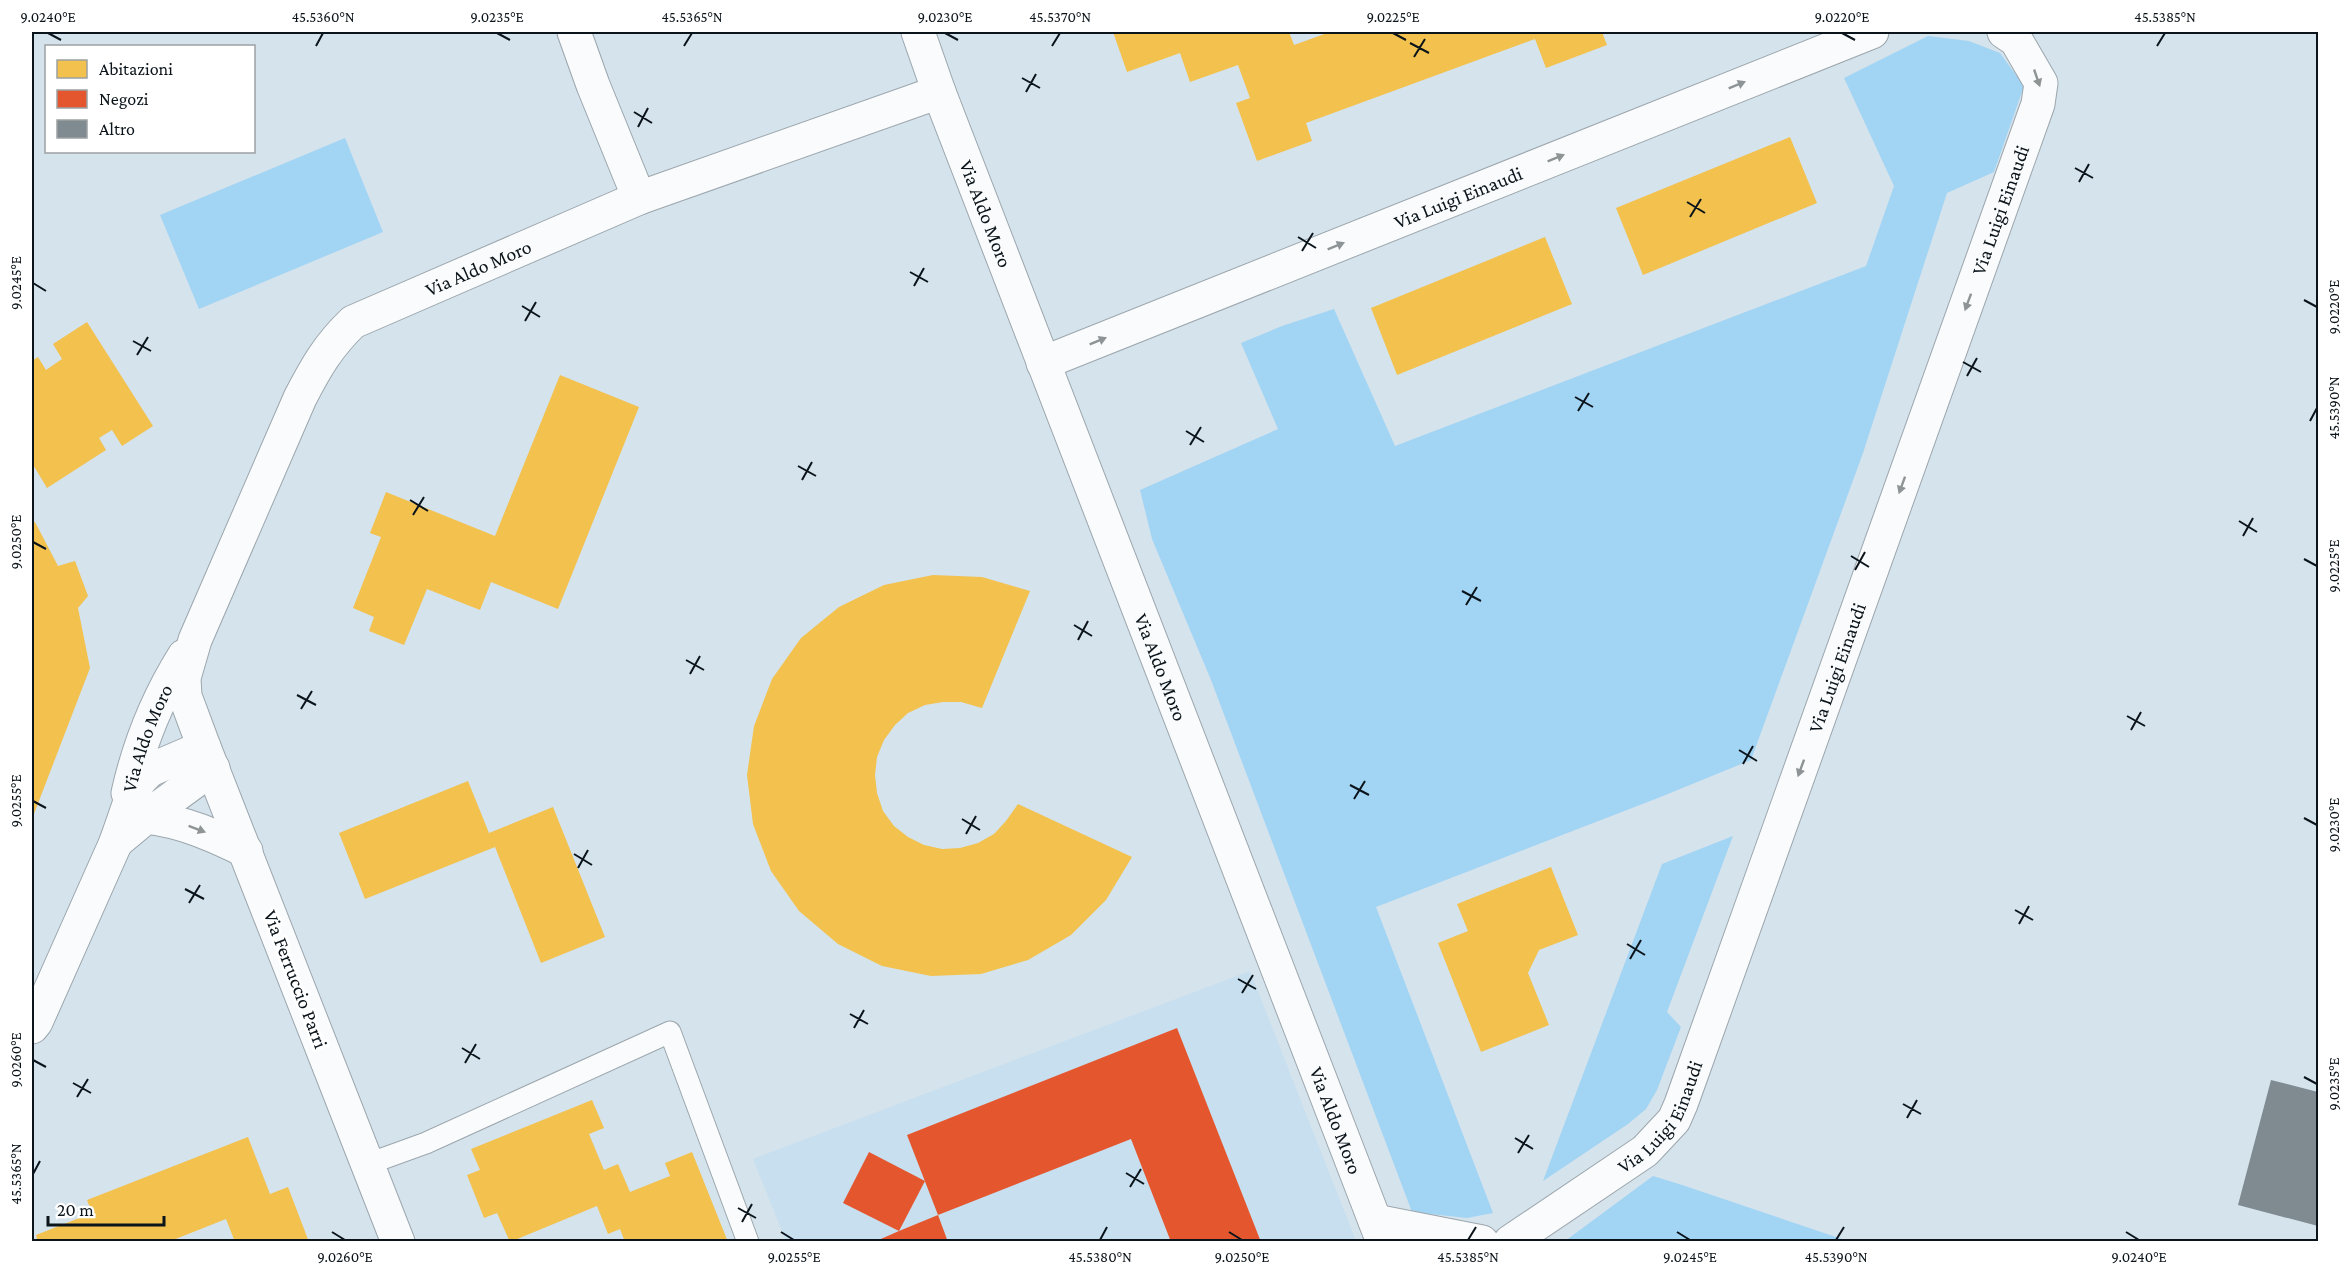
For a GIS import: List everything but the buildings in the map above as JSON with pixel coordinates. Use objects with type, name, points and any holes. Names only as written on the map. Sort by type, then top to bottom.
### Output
[{"type":"street","points":[[574,32],[593,86],[639,198]]},
{"type":"street","name":"Via Aldo Moro","points":[[918,32],[1043,363],[1379,1231]]},
{"type":"street","name":"Via Luigi Einaudi","points":[[1043,363],[1872,32]]},
{"type":"street","name":"Via Luigi Einaudi","points":[[1510,1242],[1645,1151],[1674,1120],[1681,1104],[2038,104],[2041,83],[2016,40],[2004,32]]},
{"type":"street","name":"Via Aldo Moro","points":[[116,842],[135,762],[158,700],[195,640],[318,362],[352,322],[639,198],[939,92]]},
{"type":"street","name":"Via Aldo Moro","points":[[193,717],[183,687],[195,640]]},
{"type":"street","name":"Via Ferruccio Parri","points":[[193,717],[398,1242]]},
{"type":"street","name":"Via Aldo Moro","points":[[116,842],[146,817],[208,757]]},
{"type":"street","name":"Via Aldo Moro","points":[[32,1027],[116,842],[133,793],[150,770],[208,757]]},
{"type":"street","name":"Via Aldo Moro","points":[[146,817],[174,820],[215,836],[246,852]]},
{"type":"street","points":[[1379,1231],[1482,1242]]},
{"type":"lane","points":[[368,1164],[426,1143],[670,1032],[748,1242]]},
{"type":"shaded area","points":[[1928,36],[1969,41],[2000,53],[2024,86],[1994,172],[1947,193],[1863,453],[1751,760],[1376,907],[1493,1213],[1467,1218],[1412,1212],[1211,680],[1152,539],[1140,490],[1278,429],[1241,343],[1282,326],[1334,309],[1395,446],[1866,266],[1894,186],[1844,78]]},
{"type":"shaded area","points":[[345,138],[383,232],[199,309],[160,215]]},
{"type":"shaded area","points":[[1733,836],[1667,1012],[1681,1027],[1657,1090],[1646,1109],[1628,1124],[1543,1181],[1662,864]]},
{"type":"shaded area","points":[[1250,971],[1356,1241],[786,1241],[753,1159]]},
{"type":"shaded area","points":[[1653,1176],[1679,1184],[1848,1241],[1565,1241]]}]
